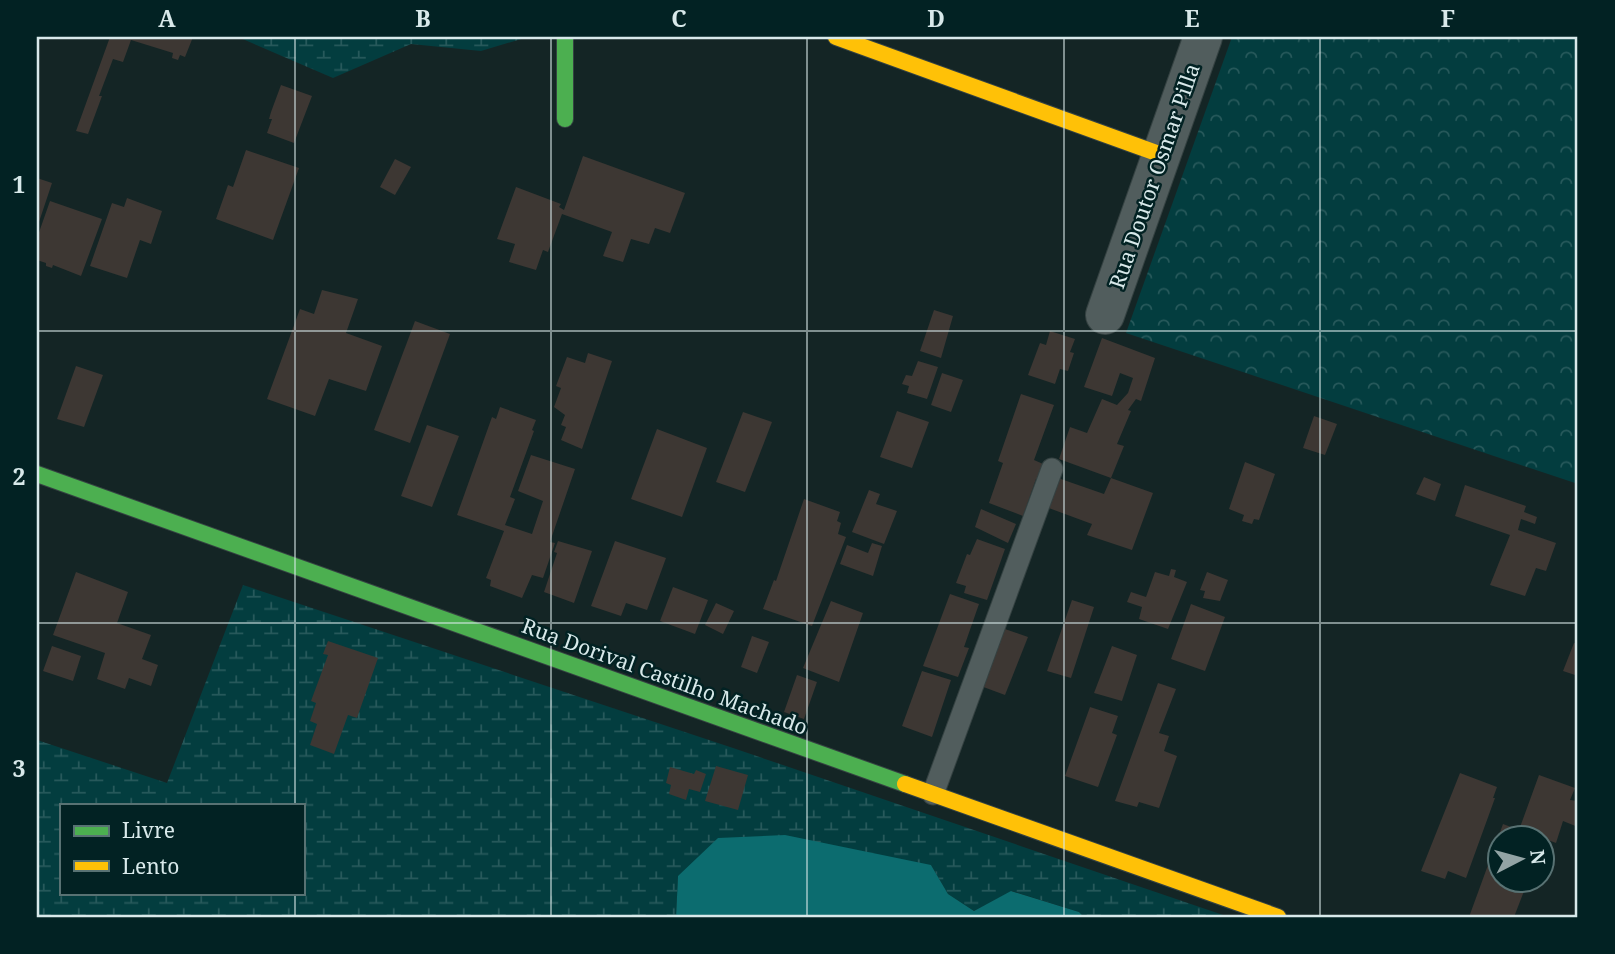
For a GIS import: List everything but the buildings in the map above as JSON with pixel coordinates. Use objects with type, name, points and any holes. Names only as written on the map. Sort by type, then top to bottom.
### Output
[{"type":"street","points":[[565,37],[565,119]]},
{"type":"street","points":[[836,37],[1162,155]]},
{"type":"street","name":"Rua Doutor Osmar Pilla","points":[[1105,315],[1203,37]]},
{"type":"street","name":"Rua Dorival Castilho Machado","points":[[37,474],[1278,917]]},
{"type":"lane","points":[[933,794],[1052,470]]},
{"type":"green space","points":[[238,37],[528,37],[481,51],[411,44],[333,78]]},
{"type":"green space","points":[[1232,37],[1578,39],[1578,484],[1126,333]]},
{"type":"green space","points":[[243,585],[1229,917],[1084,917],[1079,912],[1012,891],[974,911],[948,894],[931,865],[678,876],[676,917],[37,917],[37,740],[167,783]]},
{"type":"shaded area","points":[[785,835],[931,865],[948,894],[974,911],[1011,891],[1079,912],[1084,917],[676,917],[678,876],[718,838]]},
{"type":"traffic: fast","points":[[565,37],[565,119]]},
{"type":"traffic: fast","points":[[37,474],[905,784]]},
{"type":"traffic: slow","points":[[836,37],[1162,155]]},
{"type":"traffic: slow","points":[[905,784],[1278,917]]}]
